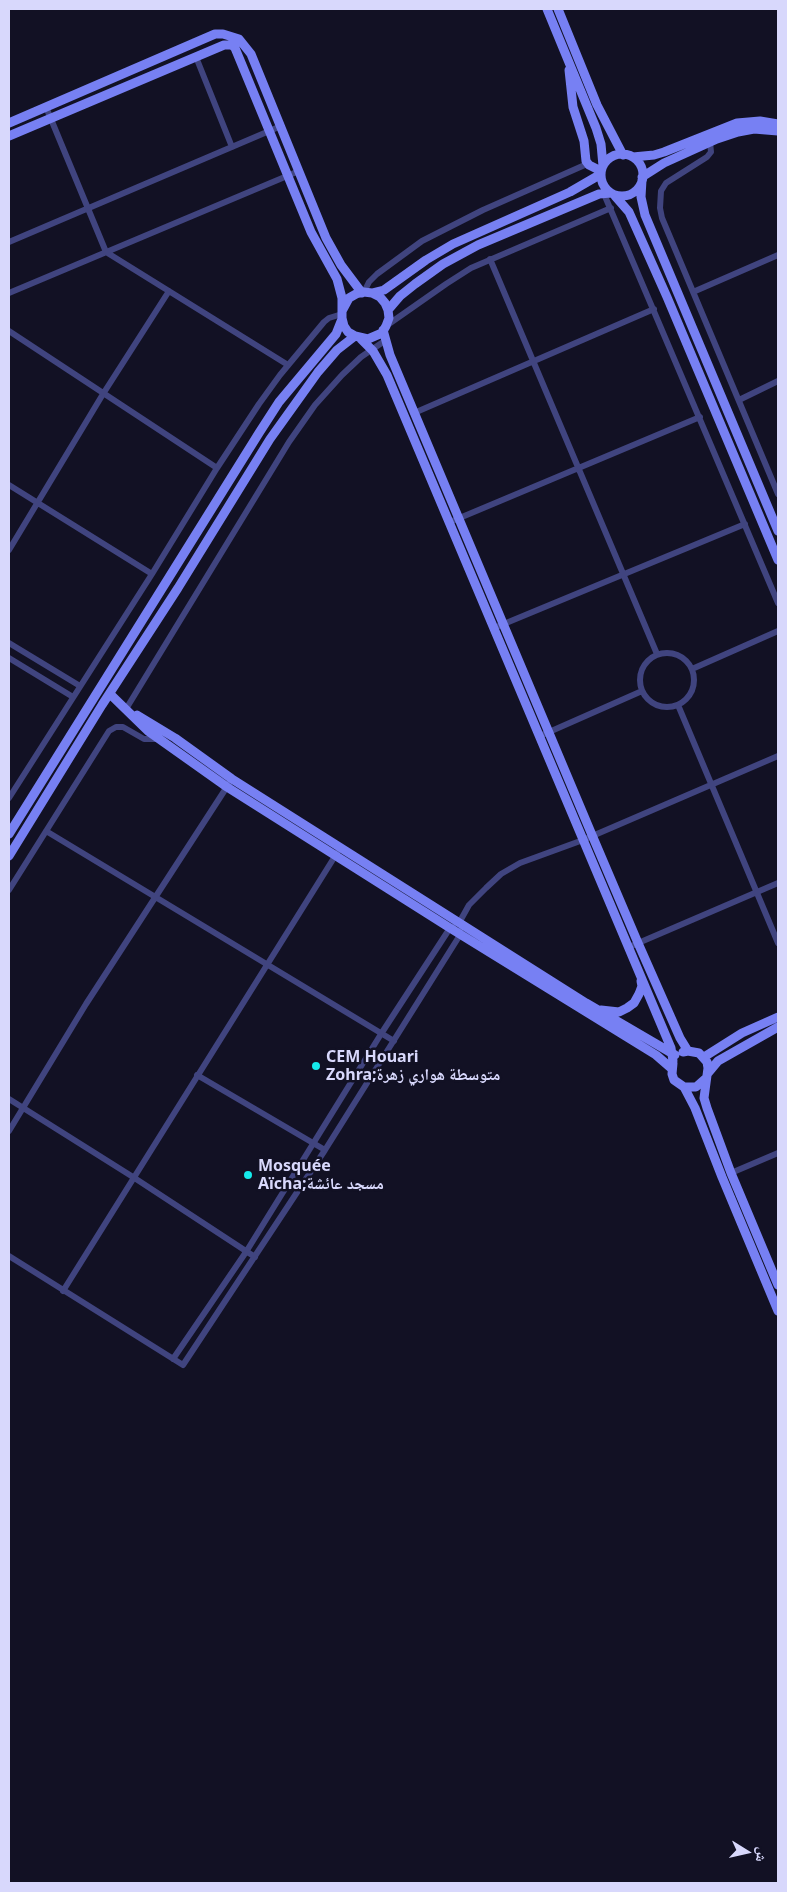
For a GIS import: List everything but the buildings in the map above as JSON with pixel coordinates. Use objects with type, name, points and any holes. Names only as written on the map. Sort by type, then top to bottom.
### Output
[{"type":"street","points":[[547,9],[596,128],[601,144],[601,170],[609,192],[611,208],[778,603]]},
{"type":"street","points":[[558,9],[597,106],[623,155]]},
{"type":"street","points":[[9,123],[215,34],[223,34],[239,39],[251,54],[326,238],[341,265],[366,293],[380,297],[388,310],[389,318],[385,328],[390,355],[548,732],[629,947],[674,1059],[674,1080],[684,1087],[695,1108],[778,1311]]},
{"type":"street","points":[[9,136],[228,44],[235,48],[318,247],[337,279],[341,292],[342,315],[348,332],[358,337],[371,350],[387,375],[540,736],[638,943],[680,1038],[688,1050],[699,1053],[707,1062],[704,1098],[731,1173],[777,1279]]},
{"type":"street","points":[[196,57],[232,147]]},
{"type":"street","points":[[568,60],[574,107],[584,141],[585,158],[587,164],[601,170]]},
{"type":"street","points":[[46,107],[106,252],[288,365]]},
{"type":"street","points":[[9,834],[279,402],[336,334],[349,298],[384,290],[426,260],[453,244],[570,192],[601,170],[613,156],[654,156],[737,123],[760,121],[778,124]]},
{"type":"street","points":[[9,242],[280,126]]},
{"type":"street","points":[[388,310],[400,296],[415,284],[443,264],[478,245],[599,194],[609,192],[629,195],[635,192],[642,179],[664,163],[710,142],[738,132],[754,129],[778,131]]},
{"type":"street","points":[[710,142],[711,152],[707,157],[666,183],[659,199],[662,218],[778,494]]},
{"type":"street","points":[[632,157],[641,167],[641,197],[645,215],[778,531]]},
{"type":"street","points":[[366,293],[369,282],[377,274],[422,241],[483,210],[548,183],[587,164]]},
{"type":"street","points":[[9,294],[299,171]]},
{"type":"street","points":[[609,192],[629,212],[660,280],[778,560]]},
{"type":"street","points":[[9,856],[270,439],[318,372],[337,350],[358,337],[376,337],[385,328],[446,284],[490,259],[611,208]]},
{"type":"street","points":[[693,292],[778,255]]},
{"type":"street","points":[[490,259],[657,654]]},
{"type":"street","points":[[9,550],[103,394],[169,291]]},
{"type":"street","points":[[414,413],[654,309]]},
{"type":"street","points":[[9,798],[259,404],[288,365],[324,322],[329,318],[342,315]]},
{"type":"street","points":[[9,331],[217,468]]},
{"type":"street","points":[[126,709],[289,442],[315,405],[361,357],[386,340]]},
{"type":"street","points":[[739,400],[778,381]]},
{"type":"street","points":[[450,522],[700,417]]},
{"type":"street","points":[[9,485],[152,574]]},
{"type":"street","points":[[494,628],[745,524]]},
{"type":"street","points":[[692,669],[778,631]]},
{"type":"street","points":[[9,643],[80,686]]},
{"type":"street","points":[[666,652],[676,654],[684,658],[692,669],[694,683],[692,692],[686,700],[678,705],[670,708],[661,707],[646,698],[642,691],[640,674],[644,665],[657,654],[666,652]]},
{"type":"street","points":[[9,658],[73,697]]},
{"type":"street","points":[[540,736],[642,691]]},
{"type":"street","points":[[110,694],[142,726],[159,739],[337,852],[460,935],[656,1055],[674,1059],[688,1050]]},
{"type":"street","points":[[678,705],[778,943]]},
{"type":"street","points":[[126,709],[175,738],[230,783]]},
{"type":"street","points":[[9,890],[109,731],[116,727],[123,727],[144,739],[159,739]]},
{"type":"street","points":[[9,1256],[183,1365],[325,1150],[460,935],[459,924],[469,905],[501,874],[520,863],[588,837],[778,756]]},
{"type":"street","points":[[9,1131],[86,1004],[230,783]]},
{"type":"street","points":[[46,831],[394,1041]]},
{"type":"street","points":[[337,852],[459,924],[674,1059]]},
{"type":"street","points":[[63,1291],[337,852]]},
{"type":"street","points":[[629,947],[778,883]]},
{"type":"street","points":[[173,1359],[246,1252],[381,1034],[450,928],[459,924]]},
{"type":"street","points":[[586,1003],[609,1012],[619,1012],[627,1008],[634,1003],[642,986],[640,973]]},
{"type":"street","points":[[704,1057],[742,1033],[778,1017]]},
{"type":"street","points":[[684,1087],[696,1087],[714,1065],[726,1056],[778,1027]]},
{"type":"street","points":[[197,1075],[325,1150]]},
{"type":"street","points":[[9,1099],[255,1257]]},
{"type":"street","points":[[731,1173],[778,1153]]},
{"type":"place","name":"CEM Houari Zohra;متوسطة هواري زهرة","points":[[316,1066]]},
{"type":"place","name":"Mosquée Aïcha;مسجد عائشة","points":[[248,1175]]}]
